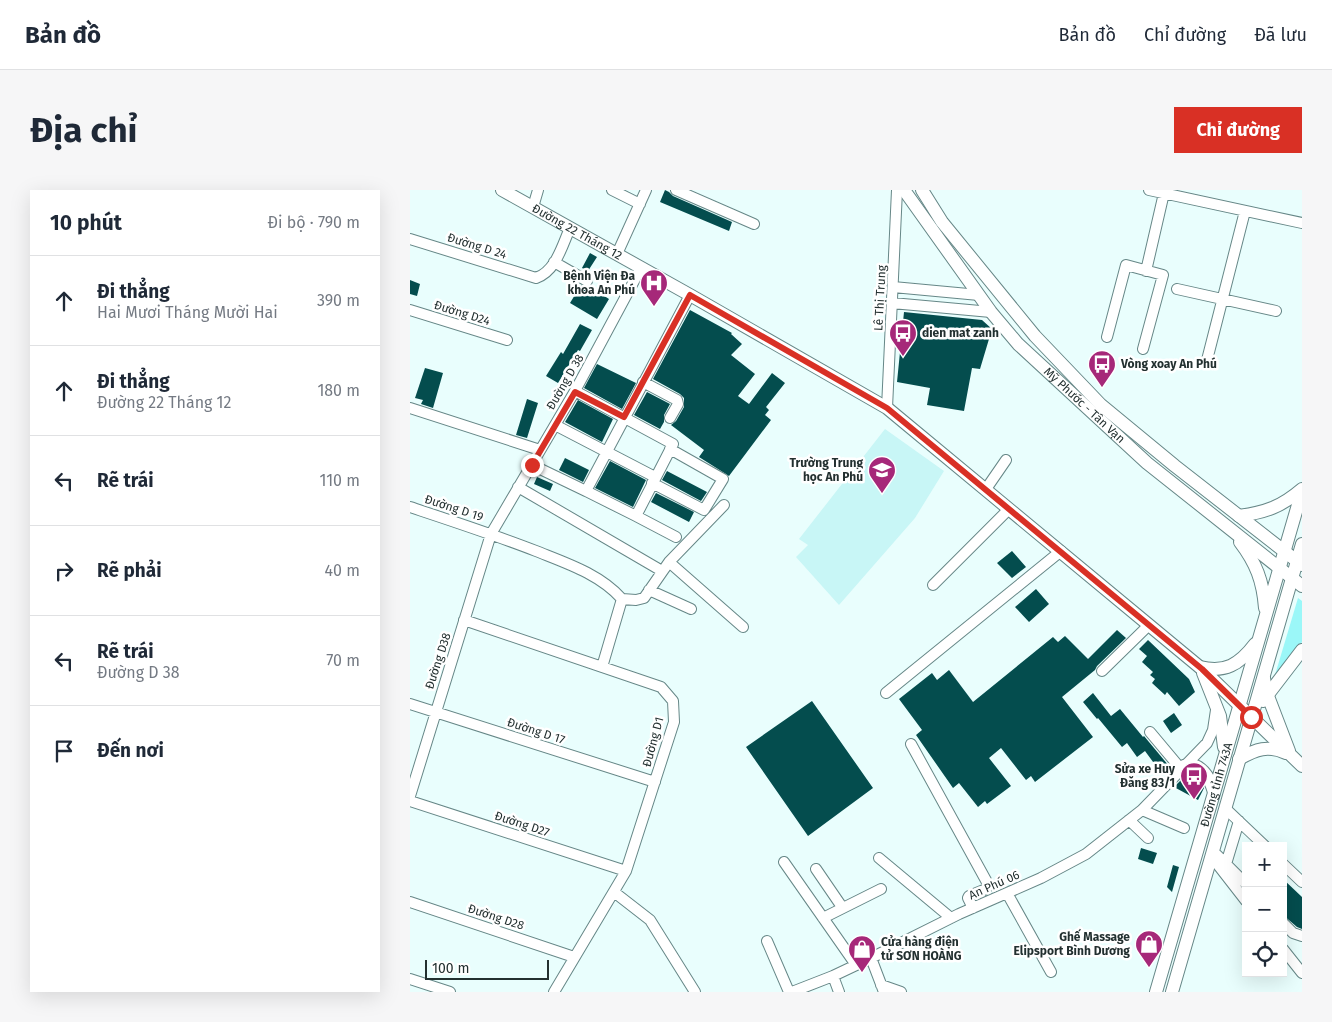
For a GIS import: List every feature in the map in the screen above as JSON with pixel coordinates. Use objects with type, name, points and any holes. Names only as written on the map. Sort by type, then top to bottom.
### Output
[{"type":"main road","name":"Đường 22 Tháng 12","points":[[502,190],[887,408],[1200,666],[1240,706]]},
{"type":"main road","name":"Mỹ Phước - Tân Vạn","points":[[904,190],[991,312],[1018,344],[1147,463],[1297,582]]},
{"type":"main road","name":"Mỹ Phước - Tân Vạn","points":[[922,190],[942,222],[1036,336],[1101,405],[1300,563]]},
{"type":"main road","points":[[1239,516],[1272,509],[1283,504],[1302,490]]},
{"type":"main road","name":"Đường tỉnh 743A","points":[[1156,992],[1302,490]]},
{"type":"main road","points":[[1232,529],[1253,559],[1264,597],[1266,617]]},
{"type":"main road","name":"Đường tỉnh 743A","points":[[1172,992],[1263,674],[1297,582],[1302,544]]},
{"type":"main road","points":[[1200,666],[1217,670],[1229,667],[1247,654],[1260,638]]},
{"type":"main road","points":[[1251,717],[1302,650]]},
{"type":"main road","points":[[1200,666],[1220,716],[1224,758]]},
{"type":"main road","points":[[1263,674],[1268,695],[1291,756]]},
{"type":"main road","points":[[1240,706],[1302,766]]},
{"type":"main road","points":[[1240,759],[1252,752],[1268,748],[1277,749],[1291,756]]},
{"type":"main road","points":[[1182,768],[1189,764],[1206,773],[1212,782],[1214,792]]},
{"type":"street","points":[[533,207],[538,190]]},
{"type":"street","points":[[612,190],[640,204]]},
{"type":"street","points":[[617,254],[646,190]]},
{"type":"street","points":[[676,190],[754,224]]},
{"type":"street","name":"Lê Thị Trung","points":[[887,408],[897,190]]},
{"type":"street","points":[[1149,190],[1302,223]]},
{"type":"street","points":[[1146,271],[1164,193]]},
{"type":"street","points":[[1207,360],[1245,210]]},
{"type":"street","points":[[570,228],[554,262],[587,281]]},
{"type":"street","name":"Đường D 24","points":[[410,238],[536,278],[546,274],[554,262]]},
{"type":"street","points":[[1107,337],[1126,265],[1163,275],[1143,348]]},
{"type":"street","name":"Đường D 38","points":[[491,534],[575,392],[641,268]]},
{"type":"street","points":[[893,287],[979,294]]},
{"type":"street","points":[[1177,289],[1276,311]]},
{"type":"street","points":[[586,491],[690,295]]},
{"type":"street","points":[[892,303],[991,312]]},
{"type":"street","name":"Đường D24","points":[[410,310],[507,340]]},
{"type":"street","points":[[643,382],[677,400],[678,404],[670,418]]},
{"type":"street","points":[[575,392],[673,444],[636,516]]},
{"type":"street","points":[[410,408],[540,450]]},
{"type":"street","points":[[554,425],[606,452],[704,510],[723,479],[670,449]]},
{"type":"street","points":[[986,489],[1006,460]]},
{"type":"street","points":[[532,465],[676,537]]},
{"type":"street","points":[[518,487],[662,571]]},
{"type":"street","points":[[602,667],[622,599],[636,600],[644,598],[669,562],[724,505]]},
{"type":"street","name":"Đường D 19","points":[[410,507],[491,534],[582,569],[617,593],[622,599]]},
{"type":"street","points":[[933,585],[1009,509]]},
{"type":"street","name":"Đường D38","points":[[410,796],[491,534]]},
{"type":"street","points":[[886,693],[1061,551]]},
{"type":"street","points":[[669,562],[743,627]]},
{"type":"street","points":[[649,590],[691,609]]},
{"type":"street","name":"Đường D1","points":[[464,620],[661,687],[673,701],[674,722],[626,871],[554,992]]},
{"type":"street","points":[[1102,671],[1149,625]]},
{"type":"street","name":"Đường D 17","points":[[410,704],[655,782]]},
{"type":"street","name":"An Phú 06","points":[[796,991],[833,976],[951,918],[1041,878],[1086,854],[1142,810],[1210,738],[1215,721],[1216,705]]},
{"type":"street","points":[[1150,732],[1182,768]]},
{"type":"street","points":[[911,744],[988,884],[986,889],[969,896],[968,898],[973,908]]},
{"type":"street","name":"Đường D27","points":[[410,801],[626,871]]},
{"type":"street","points":[[1225,808],[1261,842]]},
{"type":"street","points":[[1142,810],[1184,828]]},
{"type":"street","points":[[1129,820],[1148,838]]},
{"type":"street","points":[[1226,864],[1239,821]]},
{"type":"street","points":[[1212,853],[1242,880]]},
{"type":"street","points":[[1212,853],[1242,895]]},
{"type":"street","points":[[879,858],[951,918]]},
{"type":"street","points":[[784,862],[856,964]]},
{"type":"street","points":[[1287,868],[1302,882]]},
{"type":"street","points":[[816,869],[842,907]]},
{"type":"street","points":[[823,918],[881,889]]},
{"type":"street","points":[[614,892],[650,920],[695,992]]},
{"type":"street","points":[[1007,892],[1051,972]]},
{"type":"street","name":"Đường D28","points":[[410,902],[574,957]]},
{"type":"street","points":[[1287,927],[1293,933],[1302,936]]},
{"type":"street","points":[[767,942],[796,991]]},
{"type":"street","points":[[1287,954],[1302,973]]},
{"type":"street","points":[[871,958],[883,988],[901,992]]},
{"type":"street","points":[[833,976],[839,992]]},
{"type":"street","points":[[410,978],[450,992]]},
{"type":"shaded area","name":"Trường Trung học An Phú","points":[[885,429],[944,471],[915,518],[839,605],[796,557],[808,545],[799,539]]},
{"type":"shaded area","points":[[1298,598],[1302,601],[1302,642],[1275,675]]},
{"type":"building","points":[[665,190],[673,196],[732,222],[729,231],[660,202]]},
{"type":"building","points":[[590,253],[597,257],[588,271],[582,268]]},
{"type":"building","points":[[627,271],[630,273],[626,282],[621,278]]},
{"type":"building","points":[[410,280],[420,284],[417,296],[410,294]]},
{"type":"building","points":[[581,285],[587,288],[590,287],[609,299],[597,319],[570,303]]},
{"type":"building","points":[[690,310],[732,333],[742,344],[731,355],[755,374],[738,396],[749,404],[772,373],[785,383],[766,407],[769,410],[765,415],[771,420],[729,476],[699,457],[704,450],[671,425],[676,421],[684,407],[684,398],[653,379]]},
{"type":"building","points":[[904,312],[982,320],[992,329],[980,369],[972,368],[964,411],[927,405],[930,388],[897,382]]},
{"type":"building","points":[[580,324],[592,330],[558,383],[546,376],[561,352],[563,354]]},
{"type":"building","points":[[597,364],[636,383],[622,409],[584,388]]},
{"type":"building","points":[[425,368],[443,373],[433,408],[421,404],[423,400],[415,398]]},
{"type":"building","points":[[647,392],[670,404],[660,429],[634,415]]},
{"type":"building","points":[[527,399],[538,403],[527,438],[516,435]]},
{"type":"building","points":[[578,400],[613,419],[602,442],[565,422]]},
{"type":"building","points":[[565,458],[589,470],[583,482],[559,470]]},
{"type":"building","points":[[610,461],[646,480],[633,507],[595,488]]},
{"type":"building","points":[[667,471],[707,492],[701,501],[662,480]]},
{"type":"building","points":[[537,477],[553,484],[550,491],[534,484]]},
{"type":"building","points":[[656,493],[694,512],[689,522],[651,502]]},
{"type":"building","points":[[1012,551],[1026,567],[1012,578],[997,563]]},
{"type":"building","points":[[1036,589],[1049,604],[1029,622],[1015,607]]},
{"type":"building","points":[[1117,630],[1126,638],[1095,670],[1062,697],[1093,737],[1035,782],[1031,776],[1026,780],[1001,748],[989,758],[1011,786],[987,804],[985,801],[978,807],[959,783],[953,788],[916,735],[922,730],[899,699],[932,673],[937,680],[949,670],[973,702],[1053,637],[1058,642],[1065,636],[1088,659]]},
{"type":"building","points":[[1148,640],[1189,679],[1195,692],[1179,706],[1167,692],[1165,695],[1152,683],[1155,679],[1150,675],[1153,672],[1142,662],[1147,656],[1139,649]]},
{"type":"building","points":[[1093,693],[1111,716],[1120,709],[1169,766],[1164,769],[1160,763],[1156,766],[1145,751],[1137,757],[1127,743],[1122,747],[1083,702]]},
{"type":"building","points":[[812,701],[873,788],[808,836],[746,747]]},
{"type":"building","points":[[1174,713],[1182,725],[1171,733],[1163,721]]},
{"type":"building","points":[[1186,775],[1193,777],[1203,785],[1204,788],[1198,800],[1174,787]]},
{"type":"building","points":[[1141,848],[1157,853],[1153,864],[1138,859]]},
{"type":"building","points":[[1173,865],[1179,867],[1172,892],[1167,887]]},
{"type":"building","points":[[1287,883],[1302,897],[1302,929],[1287,918]]},
{"type":"place","name":"Bệnh Viện Đa khoa An Phú","points":[[654,307]]},
{"type":"place","name":"dien mat zanh","points":[[903,357]]},
{"type":"place","name":"Vòng xoay An Phú","points":[[1102,388]]},
{"type":"place","name":"Trường Trung học An Phú","points":[[882,494]]},
{"type":"place","name":"Sửa xe Huy Đăng 83/1","points":[[1194,800]]},
{"type":"place","name":"Ghế Massage Elipsport Bình Dương","points":[[1149,968]]},
{"type":"place","name":"Cửa hàng điện tử SƠN HOÀNG","points":[[862,973]]},
{"type":"route","points":[[532,465],[575,392],[624,417],[690,295],[887,408],[1202,669],[1251,717]]}]
